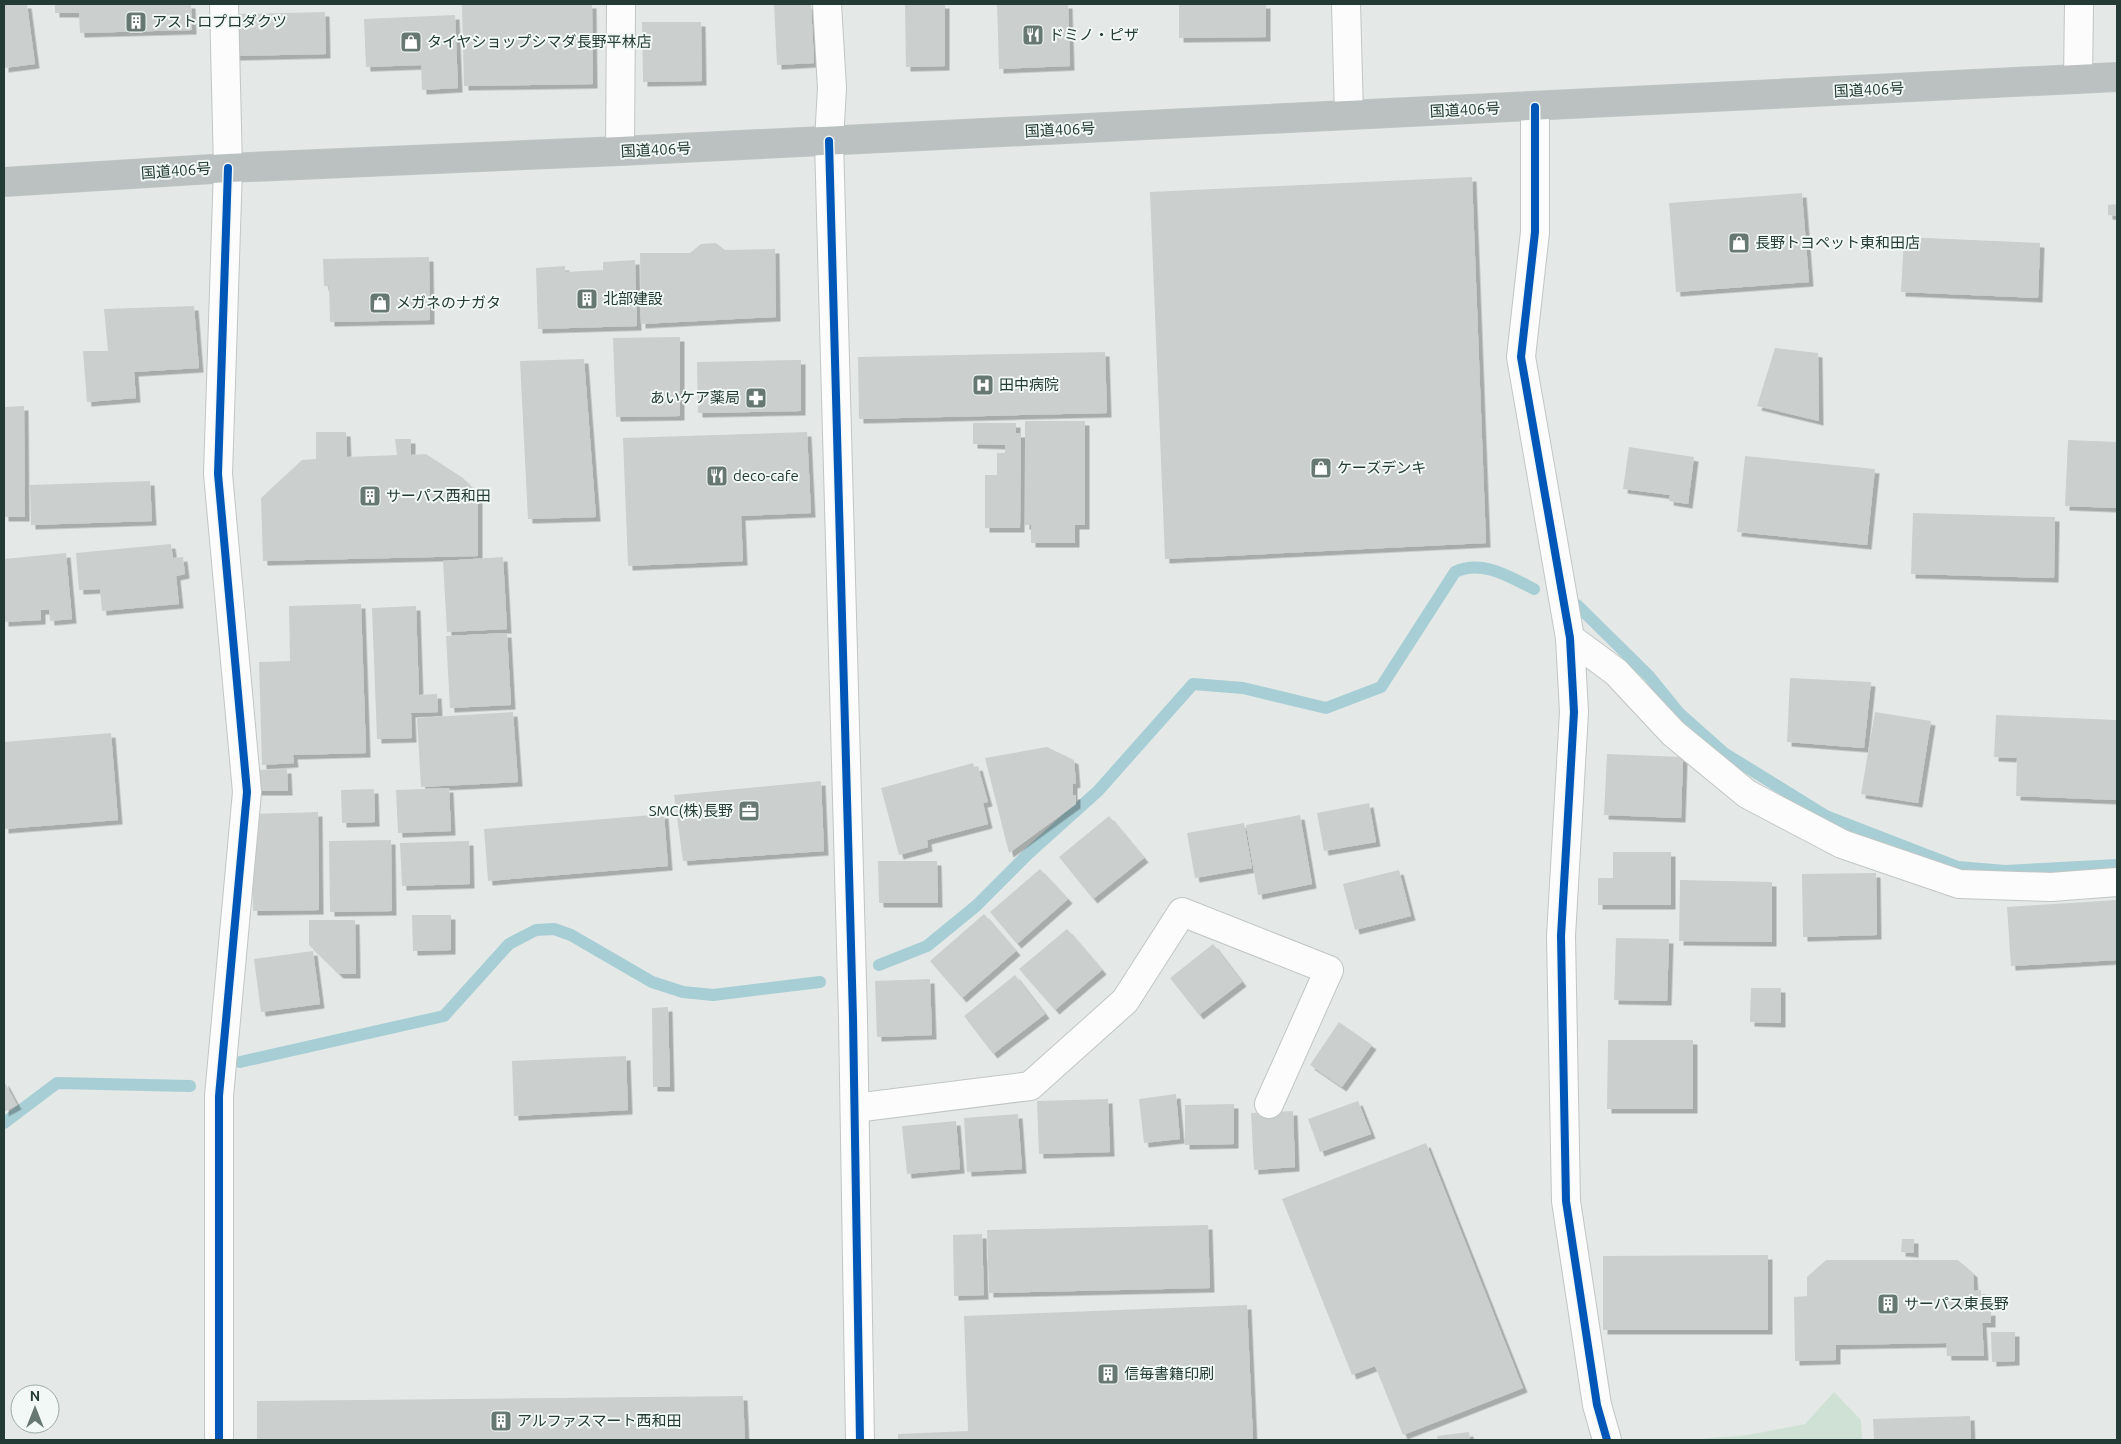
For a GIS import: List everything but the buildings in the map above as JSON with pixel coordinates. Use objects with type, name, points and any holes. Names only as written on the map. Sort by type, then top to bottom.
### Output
[{"type":"highway","name":"国道406号","points":[[4,182],[228,168],[620,152],[2117,77]]},
{"type":"street","points":[[219,1440],[219,1096],[247,792],[218,474],[228,168],[224,4]]},
{"type":"street","points":[[620,152],[621,4]]},
{"type":"street","points":[[827,4],[832,88],[829,141],[854,1108],[860,1440]]},
{"type":"street","points":[[1346,4],[1349,116]]},
{"type":"street","points":[[2078,79],[2079,4]]},
{"type":"street","points":[[1535,107],[1535,232],[1521,358],[1570,638],[1574,712],[1561,936],[1566,1200],[1597,1405],[1607,1440]]},
{"type":"street","points":[[1570,638],[1616,672],[1674,734],[1747,794],[1842,844],[1959,884],[2052,887],[2117,882]]},
{"type":"street","points":[[854,1108],[1030,1086],[1125,1001],[1182,912],[1329,970],[1269,1104]]},
{"type":"green space","points":[[1834,1392],[1861,1420],[1862,1440],[1688,1440],[1748,1435],[1805,1424]]},
{"type":"waterway","points":[[879,965],[927,946],[976,906],[1029,853],[1098,791],[1193,684],[1243,688],[1326,708],[1381,687],[1455,572],[1475,567],[1496,571],[1534,589]]},
{"type":"waterway","points":[[1577,605],[1649,676],[1679,713],[1724,753],[1826,816],[1958,867],[2005,871],[2117,865]]},
{"type":"waterway","points":[[240,1062],[444,1016],[509,944],[536,930],[554,929],[571,935],[652,982],[683,992],[713,995],[820,982]]},
{"type":"waterway","points":[[4,1123],[57,1083],[190,1086]]},
{"type":"cycle path","points":[[1535,107],[1535,232],[1521,357],[1570,638],[1574,712],[1561,936],[1566,1201],[1597,1405],[1607,1440]]},
{"type":"cycle path","points":[[829,141],[853,1018],[860,1440]]},
{"type":"cycle path","points":[[219,1440],[219,1096],[247,792],[218,474],[228,168]]},
{"type":"place","name":"アストロプロダクツ","points":[[136,22]]},
{"type":"place","name":"ドミノ・ピザ","points":[[1033,35]]},
{"type":"place","name":"タイヤショップシマダ長野平林店","points":[[411,42]]},
{"type":"place","name":"長野トヨペット東和田店","points":[[1739,243]]},
{"type":"place","name":"北部建設","points":[[587,299]]},
{"type":"place","name":"メガネのナガタ","points":[[380,303]]},
{"type":"place","name":"田中病院","points":[[983,385]]},
{"type":"place","name":"あいケア薬局","points":[[756,398]]},
{"type":"place","name":"ケーズデンキ","points":[[1321,468]]},
{"type":"place","name":"deco-cafe","points":[[717,476]]},
{"type":"place","name":"サーパス西和田","points":[[370,496]]},
{"type":"place","name":"SMC(株)長野","points":[[749,811]]},
{"type":"place","name":"サーパス東長野","points":[[1888,1304]]},
{"type":"place","name":"信毎書籍印刷","points":[[1108,1374]]},
{"type":"place","name":"アルファスマート西和田","points":[[501,1421]]}]
